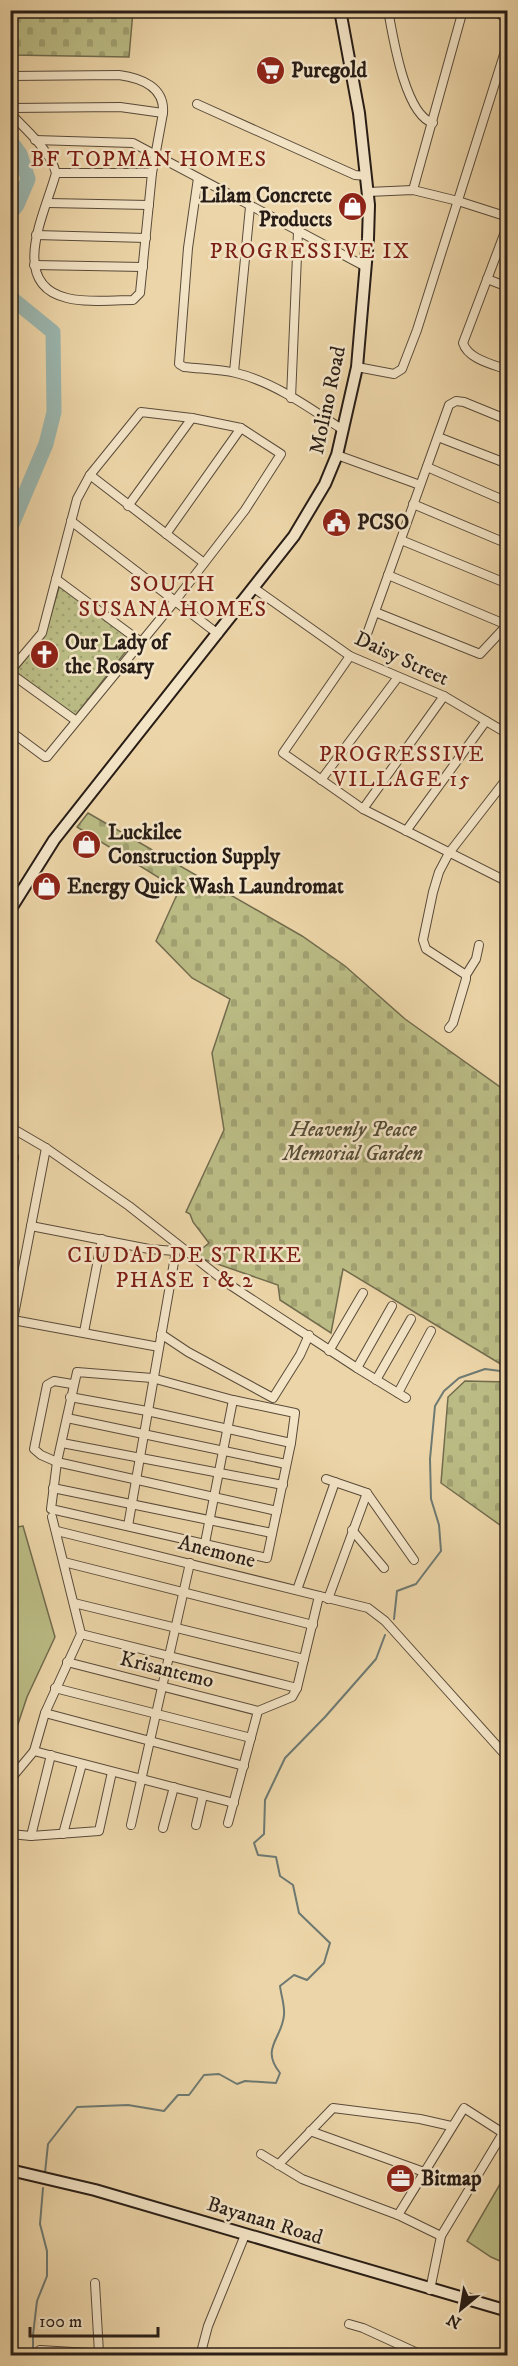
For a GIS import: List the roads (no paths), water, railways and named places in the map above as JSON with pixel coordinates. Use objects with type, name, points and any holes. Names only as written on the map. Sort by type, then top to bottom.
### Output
[{"type":"main road","name":"Molino Road","points":[[10,910],[54,840],[294,536],[325,484],[337,456],[357,367],[366,267],[368,192],[357,98],[340,10]]},
{"type":"main road","name":"Bayanan Road","points":[[10,2170],[95,2190],[507,2311]]},
{"type":"street","points":[[388,10],[394,47],[413,104],[425,121],[434,123]]},
{"type":"street","points":[[413,190],[434,123],[463,10]]},
{"type":"street","points":[[492,10],[507,19]]},
{"type":"street","points":[[357,367],[394,374],[402,369],[458,201],[507,42]]},
{"type":"street","points":[[10,76],[119,75],[134,77],[159,93],[163,104],[152,173],[140,293],[137,298],[133,300],[69,299],[47,289],[34,265],[33,250],[56,174],[53,164],[35,140],[10,113]]},
{"type":"street","points":[[197,104],[355,175],[366,176]]},
{"type":"street","points":[[10,108],[120,107],[162,112]]},
{"type":"street","points":[[35,140],[134,143],[366,267]]},
{"type":"street","points":[[56,174],[152,173]]},
{"type":"street","points":[[198,178],[188,248],[179,364],[184,367],[234,372],[257,380],[344,430]]},
{"type":"street","points":[[368,192],[413,190],[458,201],[507,217]]},
{"type":"street","points":[[48,203],[149,205]]},
{"type":"street","points":[[234,372],[250,207]]},
{"type":"street","points":[[507,224],[463,343],[465,350],[472,355],[507,370]]},
{"type":"street","points":[[291,398],[298,232]]},
{"type":"street","points":[[36,235],[146,238]]},
{"type":"street","points":[[34,265],[143,267]]},
{"type":"street","points":[[487,279],[507,287]]},
{"type":"street","points":[[367,634],[449,405],[456,401],[464,402],[507,420]]},
{"type":"street","points":[[10,731],[46,758],[175,601],[245,510],[281,454],[241,428],[192,417],[141,412],[90,475],[77,499],[42,633],[10,672],[75,720]]},
{"type":"street","points":[[128,506],[192,417]]},
{"type":"street","points":[[166,534],[241,428]]},
{"type":"street","points":[[438,437],[507,464]]},
{"type":"street","points":[[337,456],[420,485]]},
{"type":"street","points":[[427,467],[507,502]]},
{"type":"street","points":[[90,475],[204,563]]},
{"type":"street","points":[[413,504],[507,544]]},
{"type":"street","points":[[71,521],[218,634]]},
{"type":"street","points":[[401,540],[507,584]]},
{"type":"street","points":[[375,612],[480,654],[507,625],[388,575]]},
{"type":"street","points":[[56,579],[141,642]]},
{"type":"street","name":"Daisy Street","points":[[254,588],[350,656],[444,696],[507,734]]},
{"type":"street","points":[[350,656],[283,753],[363,809],[507,882]]},
{"type":"street","points":[[321,780],[398,677]]},
{"type":"street","points":[[363,809],[444,696]]},
{"type":"street","points":[[406,831],[486,721]]},
{"type":"street","points":[[466,975],[426,948],[423,940],[439,872],[449,853],[507,777]]},
{"type":"street","points":[[449,1028],[453,1023],[466,975],[476,959],[479,945]]},
{"type":"street","points":[[10,1127],[46,1148],[129,1206],[176,1248],[227,1283],[309,1335],[329,1351],[406,1398]]},
{"type":"street","points":[[46,1148],[13,1320],[159,1347]]},
{"type":"street","points":[[10,1176],[12,1156]]},
{"type":"street","points":[[31,1226],[149,1249],[176,1248]]},
{"type":"street","points":[[84,1332],[102,1239]]},
{"type":"street","points":[[128,1526],[176,1248]]},
{"type":"street","points":[[329,1351],[363,1293]]},
{"type":"street","points":[[357,1368],[393,1306]]},
{"type":"street","points":[[376,1380],[411,1319]]},
{"type":"street","points":[[398,1393],[431,1331]]},
{"type":"street","points":[[161,1334],[188,1352],[273,1398],[300,1355],[309,1335]]},
{"type":"street","points":[[78,1371],[153,1378],[233,1400],[295,1413],[283,1485],[267,1558],[51,1509],[57,1462],[75,1374],[78,1371]]},
{"type":"street","points":[[72,1384],[50,1382],[47,1385],[34,1449],[41,1455],[57,1462],[277,1511]]},
{"type":"street","points":[[70,1397],[147,1411],[291,1443]]},
{"type":"street","points":[[205,1544],[233,1400]]},
{"type":"street","points":[[67,1418],[286,1464]]},
{"type":"street","points":[[62,1443],[283,1485]]},
{"type":"street","points":[[326,1479],[367,1494],[414,1560]]},
{"type":"street","points":[[297,1590],[335,1482]]},
{"type":"street","points":[[53,1488],[272,1533]]},
{"type":"street","points":[[328,1599],[367,1494]]},
{"type":"street","points":[[10,1790],[12,1774],[34,1751],[45,1713],[81,1634],[52,1517]]},
{"type":"street","points":[[352,1530],[384,1568]]},
{"type":"street","name":"Anemone","points":[[57,1532],[368,1608],[385,1621],[507,1758]]},
{"type":"street","points":[[64,1562],[313,1625]]},
{"type":"street","points":[[131,1825],[190,1563]]},
{"type":"street","points":[[228,1823],[258,1711],[291,1697],[297,1688],[319,1596]]},
{"type":"street","points":[[74,1603],[304,1659]]},
{"type":"street","points":[[81,1634],[297,1688]]},
{"type":"street","name":"Krisantemo","points":[[67,1662],[258,1711]]},
{"type":"street","points":[[56,1688],[251,1738]]},
{"type":"street","points":[[45,1713],[244,1766]]},
{"type":"street","points":[[34,1751],[234,1803]]},
{"type":"street","points":[[31,1836],[51,1755]]},
{"type":"street","points":[[63,1834],[82,1764]]},
{"type":"street","points":[[10,1834],[31,1836],[99,1832],[112,1772]]},
{"type":"street","points":[[163,1828],[174,1788]]},
{"type":"street","points":[[196,1825],[203,1795]]},
{"type":"street","points":[[278,2164],[333,2108],[420,2119],[451,2126]]},
{"type":"street","points":[[398,2215],[464,2108],[503,2133],[441,2236],[430,2290]]},
{"type":"street","points":[[310,2131],[424,2172]]},
{"type":"street","points":[[261,2154],[302,2179],[398,2215],[441,2236]]},
{"type":"street","points":[[200,2355],[208,2326],[245,2235]]},
{"type":"street","points":[[95,2283],[99,2354]]},
{"type":"street","points":[[349,2324],[363,2328],[421,2355]]},
{"type":"street","points":[[40,2350],[138,2355]]},
{"type":"waterway","points":[[10,140],[20,154],[28,179],[17,205],[10,214]]},
{"type":"waterway","points":[[10,297],[53,332],[54,412],[46,444],[10,529]]},
{"type":"waterway","points":[[394,1619],[397,1591],[416,1584],[441,1551],[439,1525],[431,1499],[430,1459],[435,1406],[444,1391],[459,1378],[485,1369],[508,1372]]},
{"type":"waterway","points":[[45,2173],[48,2144],[77,2107],[128,2105],[164,2111],[178,2095],[189,2095],[204,2075],[219,2074],[237,2084],[245,2081],[276,2083],[280,2073],[274,2064],[272,2050],[284,2015],[280,1986],[294,1975],[307,1980],[324,1963],[330,1943],[299,1913],[293,1885],[280,1876],[276,1857],[258,1855],[254,1843],[264,1834],[265,1800],[285,1758],[376,1659],[385,1635]]},
{"type":"waterway","points":[[40,2356],[33,2348],[33,2335],[37,2301],[47,2276],[47,2251],[40,2224],[43,2188]]},
{"type":"place","name":"Puregold","points":[[270,70]]},
{"type":"place","name":"Lilam Concrete Products","points":[[353,207]]},
{"type":"place","name":"PCSO","points":[[336,522]]},
{"type":"place","name":"Our Lady of the Rosary","points":[[44,654]]},
{"type":"place","name":"Luckilee Construction Supply","points":[[87,844]]},
{"type":"place","name":"Energy Quick Wash Laundromat","points":[[46,886]]},
{"type":"place","name":"Bitmap","points":[[400,2178]]},
{"type":"district","name":"BF TOPMAN HOMES","points":[[149,158]]},
{"type":"district","name":"PROGRESSIVE IX","points":[[310,250]]},
{"type":"district","name":"SOUTH SUSANA HOMES","points":[[173,596]]},
{"type":"district","name":"PROGRESSIVE VILLAGE 15","points":[[402,766]]},
{"type":"district","name":"CIUDAD DE STRIKE PHASE 1 & 2","points":[[185,1266]]},
{"type":"park label","name":"Heavenly Peace Memorial Garden","points":[[353,1141]]}]
